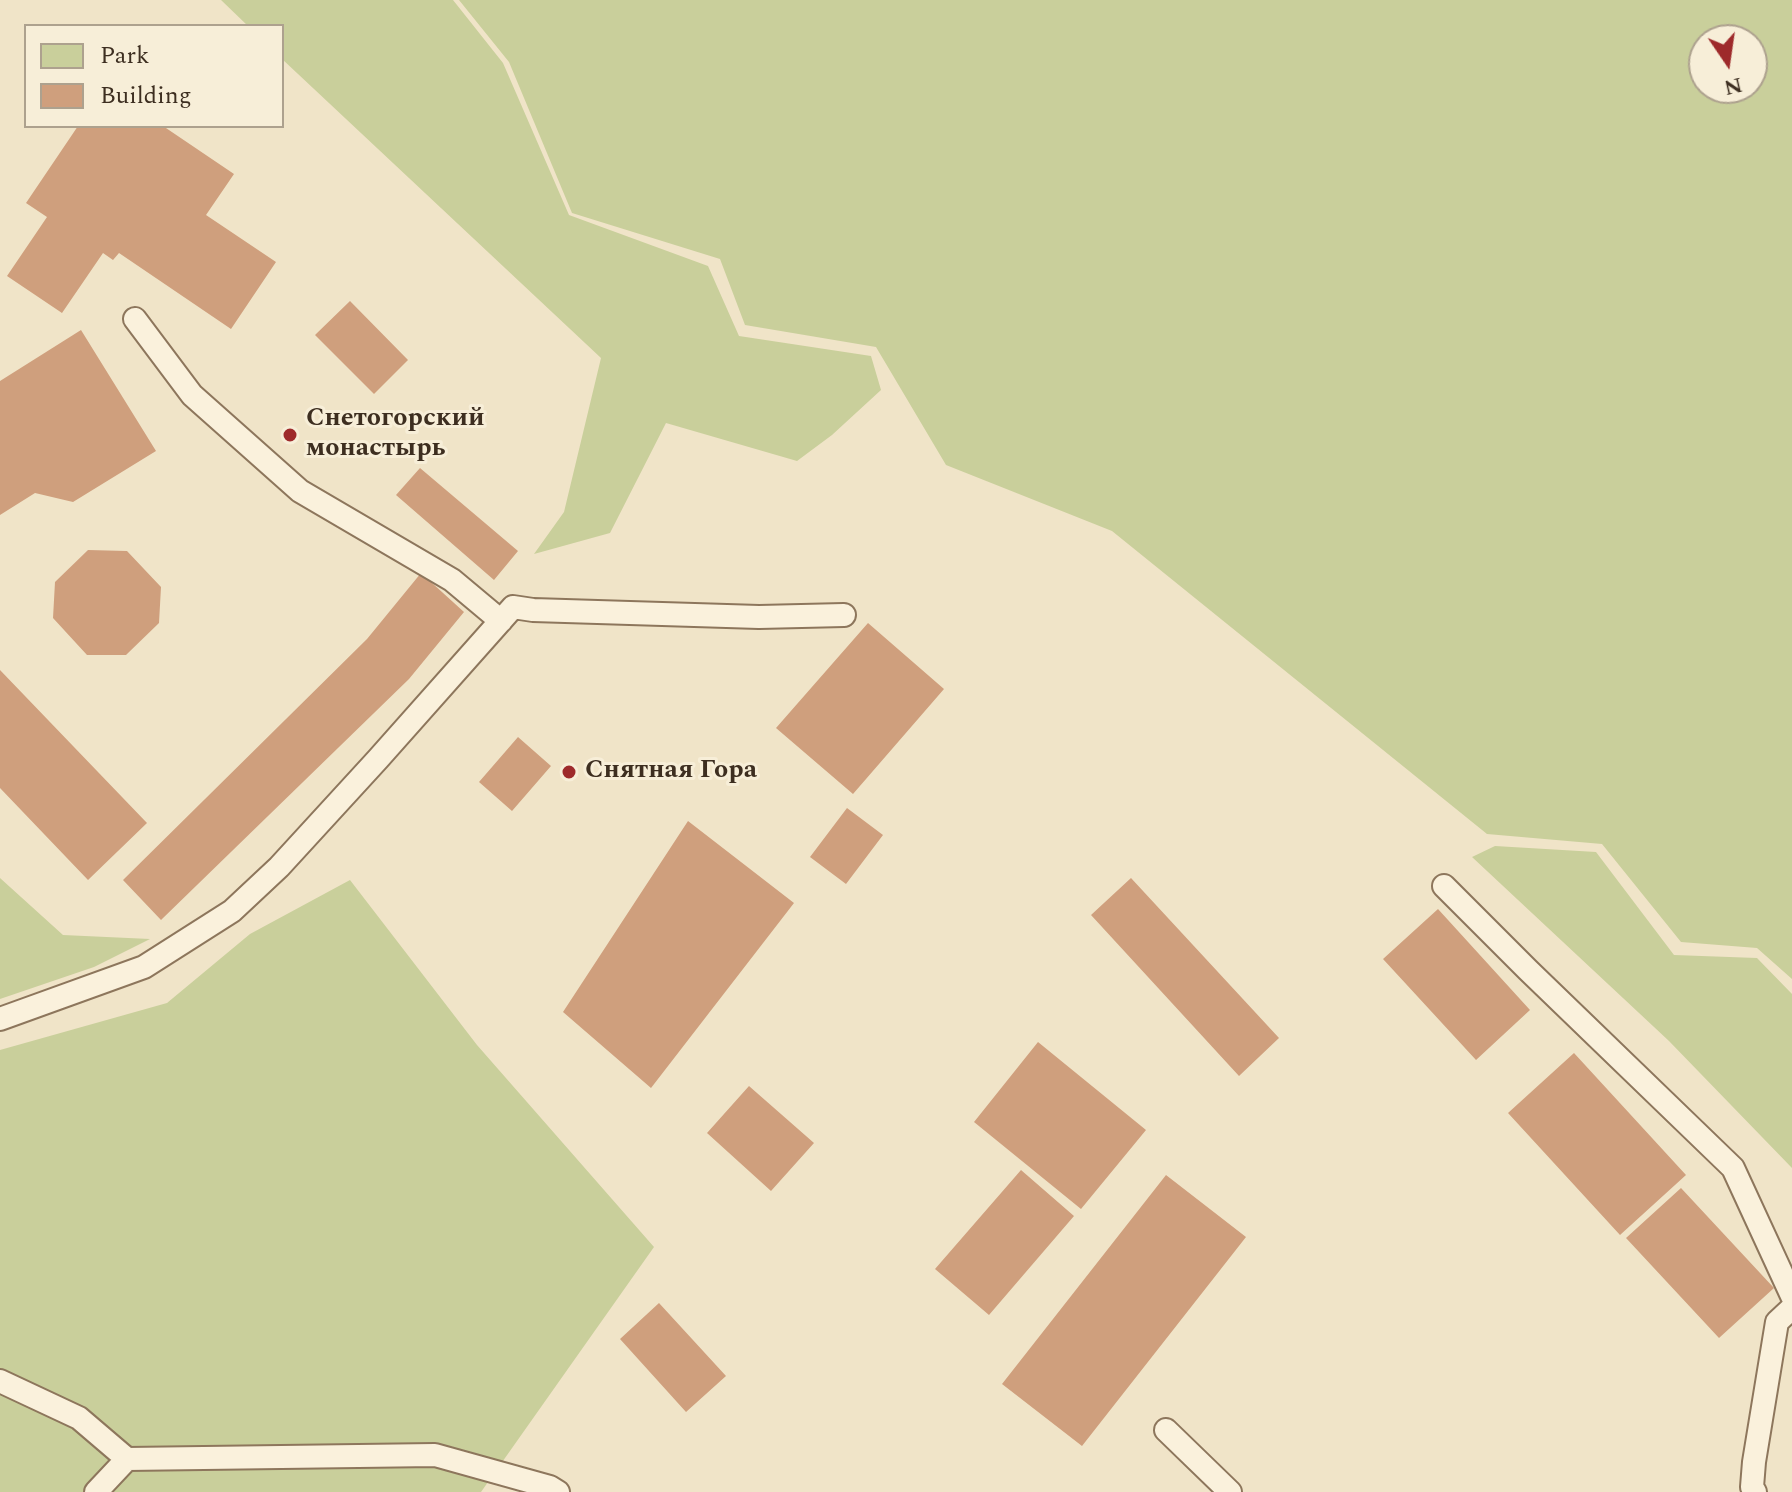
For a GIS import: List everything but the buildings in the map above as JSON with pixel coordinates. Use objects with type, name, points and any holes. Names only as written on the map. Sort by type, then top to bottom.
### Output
[{"type":"lane","points":[[135,319],[192,395],[300,491],[452,580],[501,621]]},
{"type":"lane","points":[[0,1019],[144,967],[232,911],[289,856],[513,607],[759,617],[844,615]]},
{"type":"lane","points":[[1444,886],[1733,1168],[1792,1296]]},
{"type":"lane","points":[[1755,1492],[1752,1487],[1754,1462],[1777,1322],[1792,1308]]},
{"type":"lane","points":[[0,1381],[79,1418],[127,1459],[435,1455],[550,1487],[558,1492]]},
{"type":"lane","points":[[1166,1430],[1230,1492]]},
{"type":"lane","points":[[96,1492],[127,1459]]},
{"type":"green space","points":[[221,0],[453,0],[503,63],[569,215],[708,266],[739,336],[871,356],[881,390],[832,435],[797,461],[666,423],[610,533],[534,554],[564,512],[601,358],[284,61],[284,24],[246,24]]},
{"type":"green space","points":[[459,0],[1792,0],[1792,979],[1757,948],[1681,942],[1602,844],[1487,834],[1112,531],[946,465],[876,347],[745,325],[720,259],[572,213],[509,62]]},
{"type":"green space","points":[[1495,846],[1596,852],[1674,955],[1757,958],[1792,994],[1792,1168],[1669,1041],[1472,857]]},
{"type":"green space","points":[[0,878],[63,935],[150,939],[94,967],[0,999]]},
{"type":"green space","points":[[350,880],[477,1045],[654,1247],[481,1492],[0,1492],[0,1050],[167,1003],[250,934]]},
{"type":"place","name":"Снетогорский монастырь","points":[[290,435]]},
{"type":"place","name":"Снятная Гора","points":[[569,772]]}]
